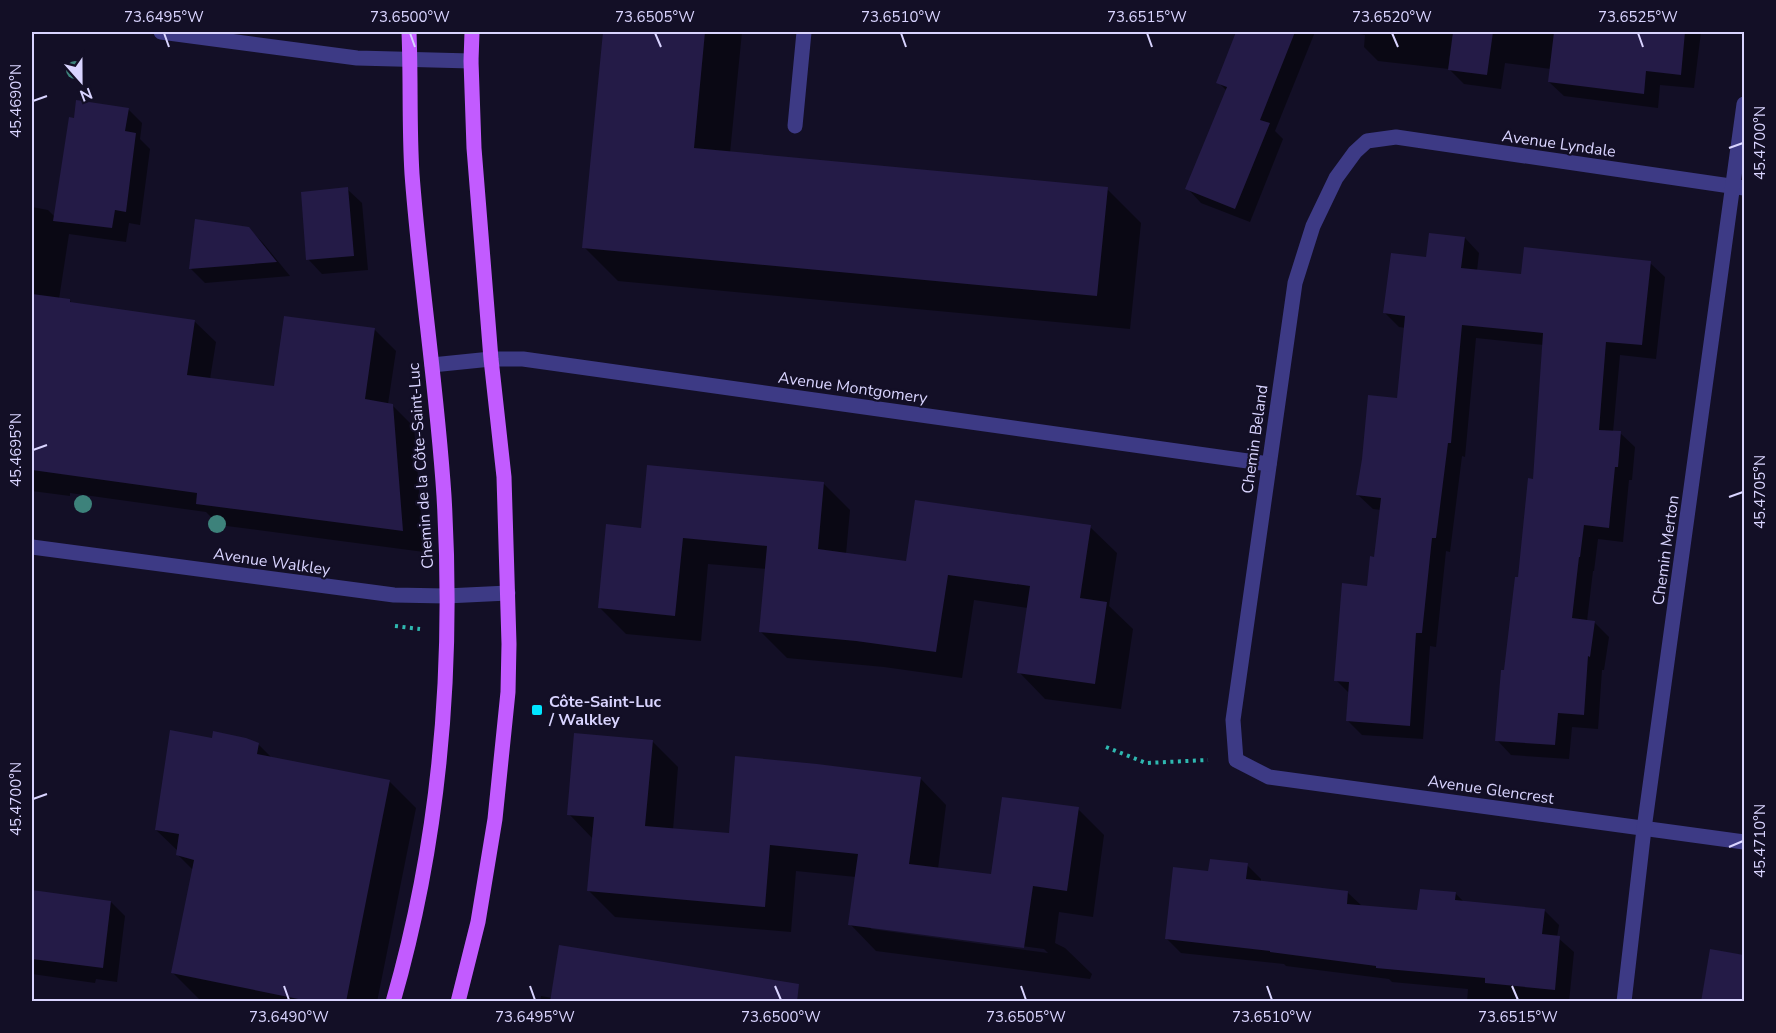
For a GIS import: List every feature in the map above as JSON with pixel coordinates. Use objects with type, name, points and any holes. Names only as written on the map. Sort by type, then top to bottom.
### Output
[{"type":"main road","name":"Chemin de la Côte-Saint-Luc","points":[[393,1002],[420,887],[438,774],[445,657],[444,494],[412,173],[409,32]]},
{"type":"main road","points":[[458,1002],[478,922],[497,800],[508,692],[509,644],[504,477],[491,359],[475,159],[472,32]]},
{"type":"street","points":[[161,32],[357,58],[471,62]]},
{"type":"street","points":[[795,126],[804,32]]},
{"type":"street","name":"Chemin Merton","points":[[1624,1002],[1644,829],[1739,187],[1744,104]]},
{"type":"street","name":"Avenue Lyndale","points":[[1368,141],[1396,137],[1739,187]]},
{"type":"street","name":"Chemin Beland","points":[[1236,760],[1233,720],[1295,283],[1312,226],[1336,178],[1355,152],[1368,141]]},
{"type":"street","name":"Avenue Montgomery","points":[[432,365],[523,358],[1269,464]]},
{"type":"street","name":"Avenue Walkley","points":[[32,547],[393,595],[446,596],[508,593]]},
{"type":"street","name":"Avenue Glencrest","points":[[1236,760],[1269,777],[1744,842]]},
{"type":"path","points":[[1106,747],[1146,763],[1236,760]]},
{"type":"building","points":[[603,32],[705,32],[694,148],[1108,187],[1097,296],[582,248]]},
{"type":"building","points":[[1236,32],[1295,32],[1260,120],[1270,123],[1235,209],[1185,189],[1227,87],[1216,83]]},
{"type":"building","points":[[1453,32],[1493,32],[1487,75],[1448,70]]},
{"type":"building","points":[[1554,32],[1685,32],[1681,75],[1646,71],[1644,94],[1548,82]]},
{"type":"building","points":[[76,100],[129,108],[125,131],[136,133],[126,212],[115,210],[112,228],[53,221],[69,117],[74,118]]},
{"type":"building","points":[[348,187],[354,256],[306,260],[301,192]]},
{"type":"building","points":[[195,219],[249,227],[277,262],[189,269]]},
{"type":"building","points":[[1429,233],[1465,237],[1461,268],[1521,274],[1524,247],[1651,261],[1642,345],[1606,342],[1599,430],[1621,431],[1618,467],[1615,467],[1609,528],[1584,525],[1579,557],[1572,618],[1595,621],[1590,657],[1588,656],[1584,715],[1558,713],[1555,745],[1495,741],[1501,670],[1504,670],[1515,577],[1518,577],[1528,478],[1533,479],[1543,333],[1462,325],[1451,443],[1448,443],[1436,538],[1432,538],[1422,633],[1416,633],[1410,726],[1346,721],[1349,682],[1334,681],[1342,583],[1367,586],[1370,556],[1374,557],[1381,498],[1356,495],[1368,395],[1397,398],[1405,316],[1383,313],[1391,253],[1426,257]]},
{"type":"building","points":[[32,294],[70,299],[70,302],[195,320],[187,375],[274,386],[284,316],[375,328],[365,399],[393,404],[403,531],[196,504],[197,493],[32,470]]},
{"type":"building","points":[[647,465],[824,482],[818,549],[906,561],[915,500],[1091,525],[1080,598],[1107,602],[1095,684],[1017,673],[1030,586],[948,575],[936,652],[856,641],[759,632],[767,546],[683,538],[675,616],[598,608],[606,524],[641,528]]},
{"type":"building","points":[[170,730],[212,738],[213,731],[246,738],[259,743],[257,754],[390,780],[346,1002],[313,1002],[171,973],[194,860],[176,855],[179,834],[155,830]]},
{"type":"building","points":[[574,733],[653,740],[645,826],[729,833],[735,756],[921,777],[909,864],[991,874],[1002,797],[1079,807],[1067,891],[1033,886],[1024,948],[848,925],[858,854],[770,845],[765,907],[587,891],[594,817],[567,815]]},
{"type":"building","points":[[1210,859],[1248,863],[1246,879],[1348,891],[1347,904],[1417,910],[1420,889],[1456,892],[1455,900],[1545,909],[1542,934],[1560,936],[1555,990],[1485,983],[1485,978],[1376,968],[1376,966],[1270,951],[1165,939],[1173,867],[1208,871]]},
{"type":"building","points":[[32,890],[111,901],[103,968],[32,959]]},
{"type":"building","points":[[559,945],[799,984],[797,1002],[550,1002]]},
{"type":"building","points":[[1710,949],[1744,955],[1744,1002],[1701,1002]]},
{"type":"place","name":"Côte-Saint-Luc / Walkley","points":[[537,710]]}]
